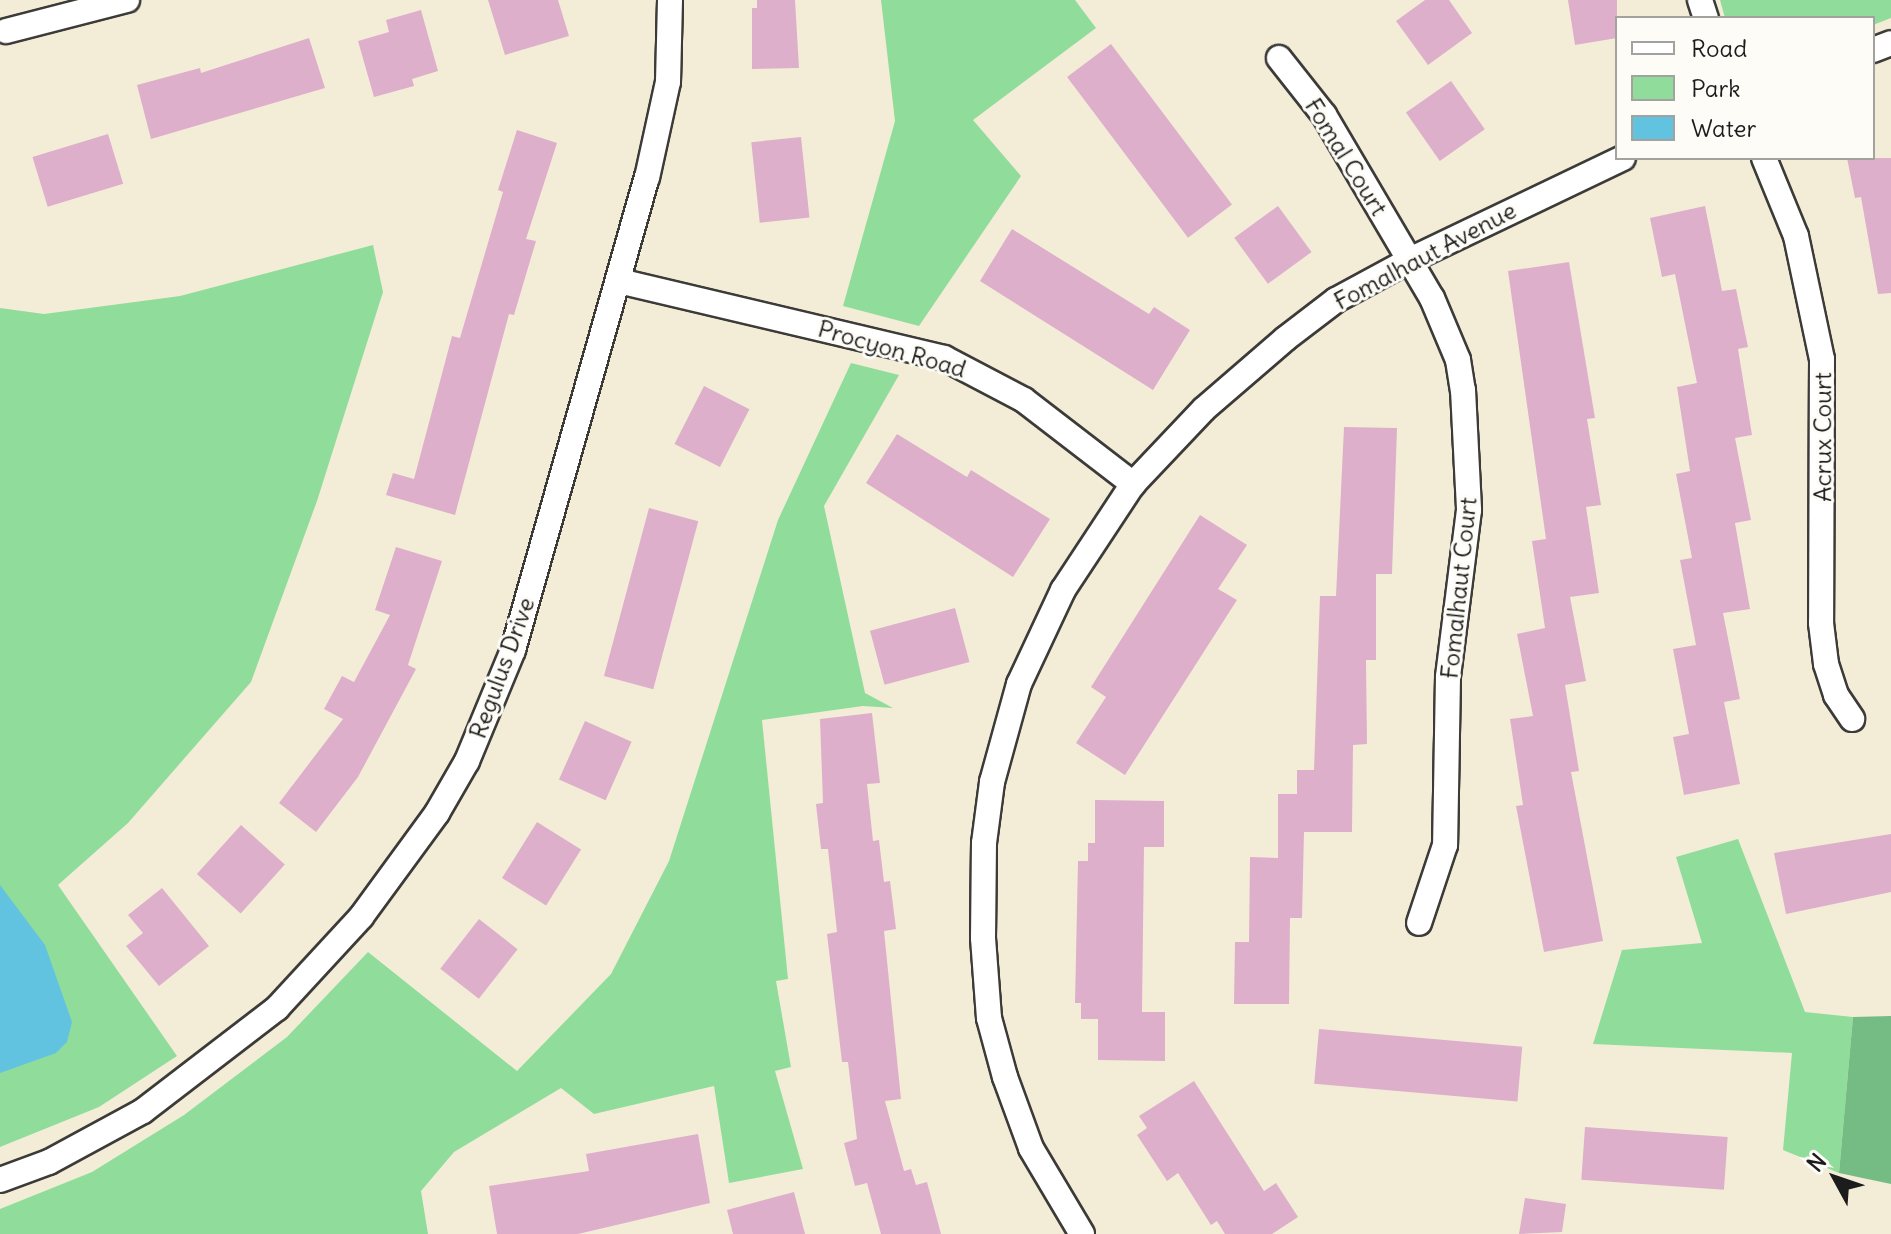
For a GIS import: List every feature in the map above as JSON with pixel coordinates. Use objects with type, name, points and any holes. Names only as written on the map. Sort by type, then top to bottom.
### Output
[{"type":"street","points":[[6,31],[127,0]]},
{"type":"street","name":"Regulus Drive","points":[[0,1180],[49,1162],[143,1111],[265,1018],[361,917],[437,813],[495,702],[513,650],[619,281],[668,82],[670,0]]},
{"type":"street","name":"Fomal Court","points":[[1279,58],[1324,115],[1410,260]]},
{"type":"street","name":"Fomalhaut Avenue","points":[[1082,1234],[1023,1131],[989,1018],[983,938],[984,843],[992,782],[1019,684],[1063,590],[1133,484],[1248,368],[1336,300],[1410,260],[1619,160]]},
{"type":"street","name":"Acrux Court","points":[[1765,160],[1796,236],[1820,344],[1821,623],[1826,664],[1836,695],[1852,719]]},
{"type":"street","name":"Fomalhaut Court","points":[[1410,260],[1447,328],[1458,360],[1470,463],[1465,560],[1448,677],[1445,845],[1419,923]]},
{"type":"street","name":"Procyon Road","points":[[619,281],[944,358],[1024,400],[1133,484]]},
{"type":"green space","points":[[881,0],[1075,0],[1096,28],[973,120],[1021,176],[919,326],[843,306],[895,121]]},
{"type":"green space","points":[[1720,0],[1891,0],[1891,18],[1875,24],[1875,16],[1724,16]]},
{"type":"green space","points":[[373,245],[383,292],[317,501],[251,682],[128,823],[58,885],[177,1056],[99,1107],[0,1147],[0,308],[44,314],[180,296]]},
{"type":"green space","points":[[851,363],[899,375],[824,506],[865,693],[893,708],[863,706],[762,720],[788,979],[776,981],[791,1067],[775,1071],[803,1169],[729,1183],[714,1086],[594,1114],[561,1088],[454,1152],[421,1191],[428,1234],[0,1234],[0,1209],[92,1172],[184,1115],[287,1037],[368,952],[517,1071],[611,974],[669,861],[778,520]]},
{"type":"green space","points":[[1738,839],[1805,1012],[1853,1017],[1839,1173],[1783,1150],[1792,1053],[1593,1044],[1622,950],[1702,943],[1676,857]]},
{"type":"green space","points":[[1891,1016],[1891,1184],[1839,1173],[1853,1017]]},
{"type":"water","points":[[0,885],[45,945],[72,1022],[67,1042],[56,1053],[0,1073]]},
{"type":"building","points":[[488,0],[558,0],[569,36],[505,55]]},
{"type":"building","points":[[757,0],[795,0],[799,68],[752,69],[752,8],[757,8]]},
{"type":"building","points":[[1425,0],[1449,0],[1472,33],[1428,65],[1396,21]]},
{"type":"building","points":[[1568,0],[1617,0],[1615,38],[1575,45]]},
{"type":"building","points":[[421,10],[438,71],[412,79],[414,86],[374,97],[358,41],[389,32],[386,20]]},
{"type":"building","points":[[309,38],[325,88],[151,139],[137,85],[200,68],[201,73]]},
{"type":"building","points":[[1111,44],[1232,205],[1188,238],[1067,77]]},
{"type":"building","points":[[1451,81],[1485,129],[1440,161],[1406,113]]},
{"type":"building","points":[[517,130],[557,143],[526,239],[536,241],[514,315],[509,314],[455,515],[386,495],[393,473],[414,479],[452,336],[460,338],[503,192],[498,190]]},
{"type":"building","points":[[108,134],[123,184],[48,207],[32,157]]},
{"type":"building","points":[[801,137],[809,218],[760,223],[751,142]]},
{"type":"building","points":[[1891,158],[1891,293],[1878,294],[1861,197],[1855,198],[1847,160]]},
{"type":"building","points":[[1278,206],[1312,252],[1268,284],[1234,238]]},
{"type":"building","points":[[1705,206],[1722,291],[1736,289],[1748,347],[1738,349],[1752,435],[1735,438],[1751,520],[1735,523],[1750,609],[1723,613],[1740,699],[1724,702],[1740,784],[1684,795],[1673,737],[1689,734],[1673,649],[1696,645],[1680,560],[1692,558],[1676,474],[1690,471],[1677,387],[1697,383],[1675,274],[1662,277],[1650,218]]},
{"type":"building","points":[[1012,229],[1149,314],[1154,307],[1190,330],[1153,390],[980,281]]},
{"type":"building","points":[[1569,262],[1595,418],[1587,419],[1601,505],[1586,507],[1599,593],[1570,597],[1586,681],[1565,685],[1579,771],[1571,772],[1603,941],[1544,952],[1516,806],[1523,805],[1510,719],[1533,716],[1517,634],[1545,628],[1532,541],[1546,539],[1508,271]]},
{"type":"building","points":[[704,386],[749,409],[720,467],[674,444]]},
{"type":"building","points":[[1344,427],[1397,428],[1392,574],[1376,574],[1376,660],[1366,660],[1367,744],[1353,745],[1352,832],[1304,832],[1302,918],[1290,918],[1289,1004],[1234,1004],[1235,942],[1249,942],[1250,857],[1278,858],[1278,794],[1297,794],[1297,770],[1314,770],[1320,596],[1336,596]]},
{"type":"building","points":[[897,434],[967,477],[971,470],[1050,519],[1013,577],[866,483]]},
{"type":"building","points":[[649,508],[698,521],[653,689],[604,676]]},
{"type":"building","points":[[1200,515],[1247,545],[1218,589],[1237,600],[1125,775],[1076,743],[1106,697],[1091,687]]},
{"type":"building","points":[[396,547],[442,561],[408,665],[416,669],[358,777],[316,832],[279,803],[343,719],[324,709],[342,676],[354,682],[390,615],[375,610]]},
{"type":"building","points":[[955,608],[969,662],[884,685],[870,631]]},
{"type":"building","points":[[872,713],[880,783],[867,784],[873,841],[879,840],[884,882],[890,881],[896,929],[884,931],[901,1099],[885,1101],[904,1171],[911,1169],[916,1185],[927,1182],[941,1234],[881,1234],[867,1183],[855,1186],[844,1143],[857,1139],[848,1062],[842,1062],[827,934],[837,932],[828,849],[821,849],[816,804],[823,803],[820,719]]},
{"type":"building","points":[[585,721],[632,742],[606,800],[559,779]]},
{"type":"building","points":[[1095,800],[1164,801],[1164,847],[1144,847],[1142,1012],[1165,1012],[1165,1061],[1098,1060],[1098,1019],[1081,1019],[1081,1003],[1075,1003],[1078,861],[1088,861],[1088,843],[1095,843]]},
{"type":"building","points":[[537,822],[581,850],[546,906],[502,878]]},
{"type":"building","points":[[241,825],[285,864],[241,914],[197,874]]},
{"type":"building","points":[[1891,834],[1891,892],[1786,914],[1774,853]]},
{"type":"building","points":[[162,888],[209,946],[159,986],[126,946],[143,933],[128,915]]},
{"type":"building","points":[[479,919],[518,949],[479,999],[440,969]]},
{"type":"building","points":[[1319,1029],[1522,1047],[1517,1102],[1314,1084]]},
{"type":"building","points":[[1194,1081],[1264,1191],[1276,1183],[1298,1217],[1272,1234],[1225,1234],[1217,1221],[1211,1225],[1178,1173],[1167,1181],[1137,1135],[1147,1128],[1139,1116]]},
{"type":"building","points":[[1585,1127],[1728,1137],[1724,1190],[1581,1180]]},
{"type":"building","points":[[698,1134],[710,1203],[578,1234],[497,1234],[489,1186],[589,1171],[586,1154]]},
{"type":"building","points":[[794,1192],[805,1234],[733,1234],[727,1210]]},
{"type":"building","points":[[1525,1198],[1566,1204],[1562,1232],[1519,1234]]}]
